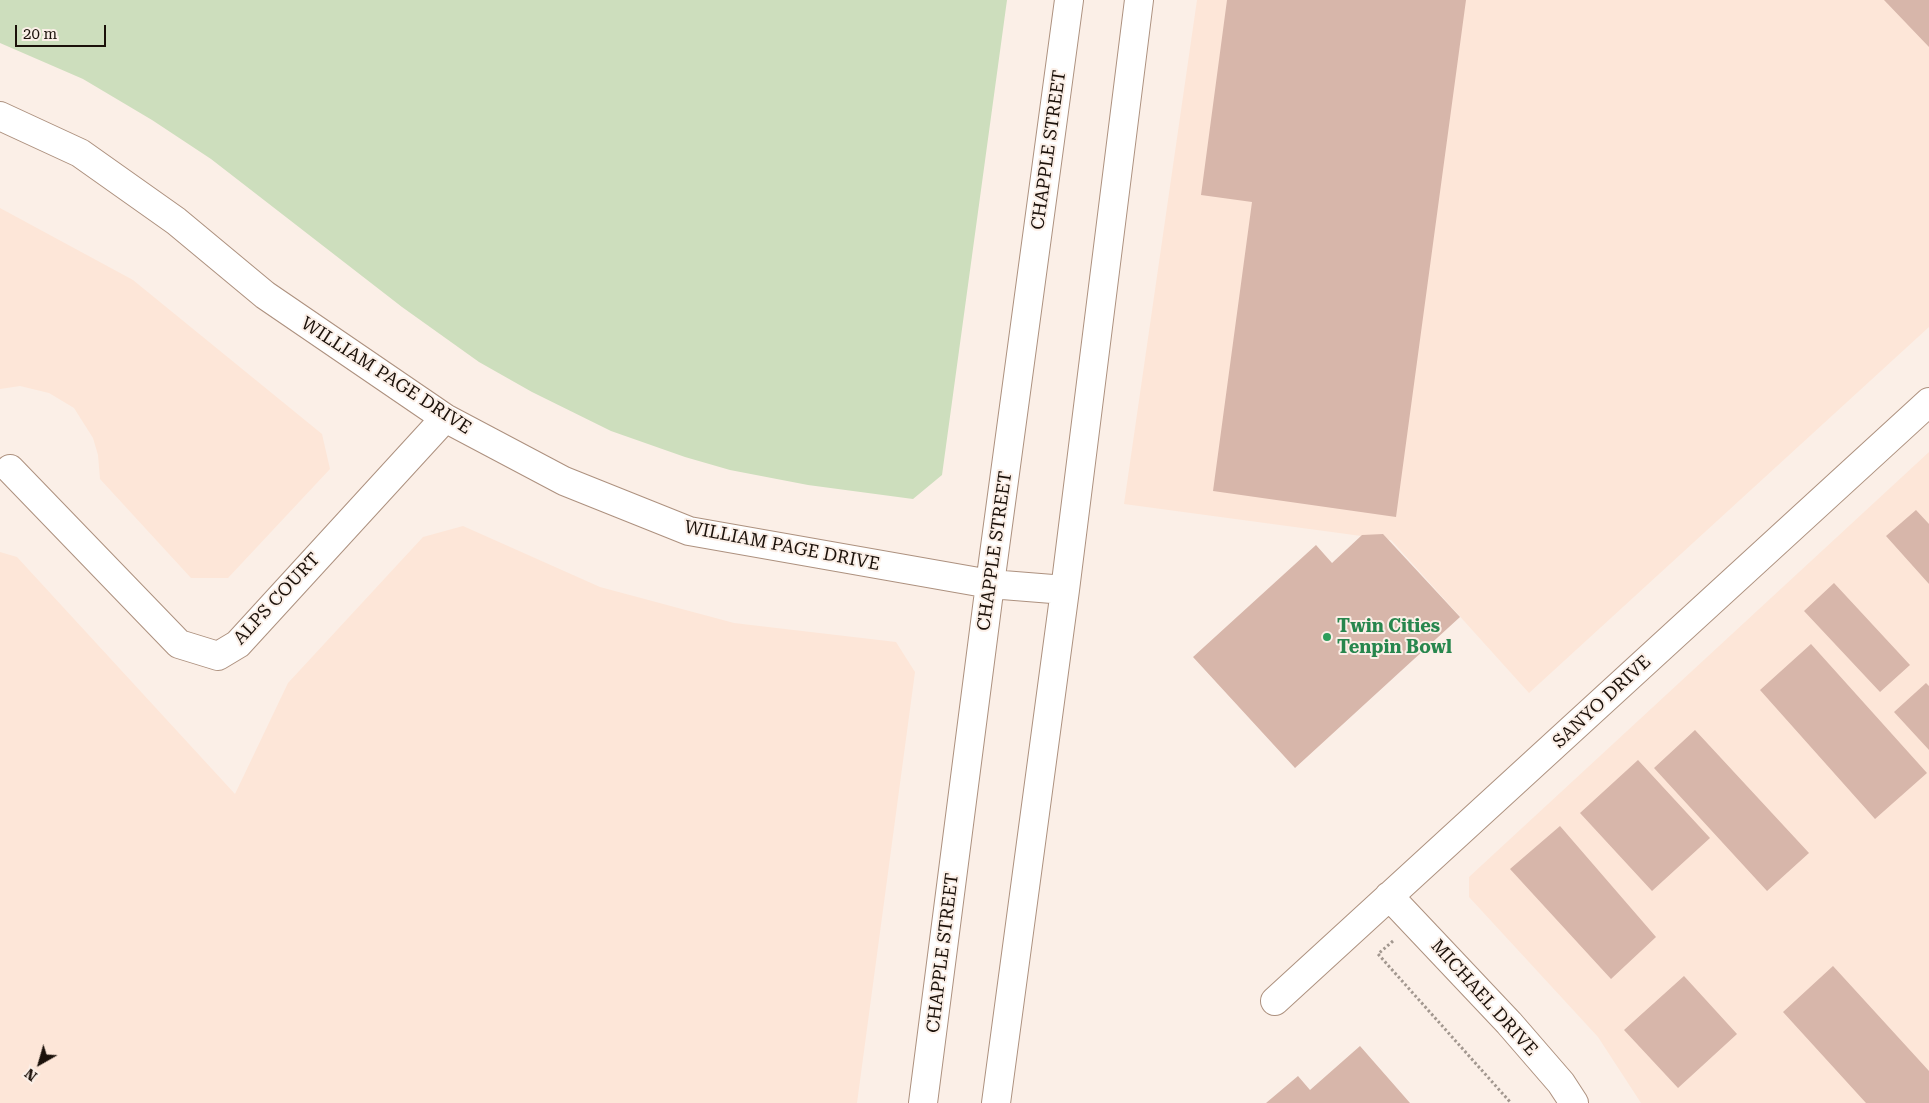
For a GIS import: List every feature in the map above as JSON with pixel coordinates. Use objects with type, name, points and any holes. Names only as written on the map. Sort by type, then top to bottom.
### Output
[{"type":"street","name":"CHAPPLE STREET","points":[[923,1103],[990,584],[1069,0]]},
{"type":"street","points":[[996,1103],[1139,0]]},
{"type":"street","name":"WILLIAM PAGE DRIVE","points":[[0,116],[80,153],[176,221],[265,295],[445,418],[564,481],[689,531],[990,584],[1064,590]]},
{"type":"street","name":"SANYO DRIVE","points":[[1275,1001],[1929,402]]},
{"type":"street","name":"ALPS COURT","points":[[10,469],[179,644],[218,656],[238,644],[445,418]]},
{"type":"street","name":"MICHAEL DRIVE","points":[[1390,896],[1509,1023],[1561,1083],[1574,1103]]},
{"type":"path","points":[[1415,923],[1378,954],[1511,1103]]},
{"type":"shaded area","points":[[1197,0],[1929,0],[1929,327],[1529,693],[1391,540],[1124,504]]},
{"type":"shaded area","points":[[0,208],[133,280],[322,434],[330,469],[228,578],[191,578],[100,479],[98,455],[93,438],[74,408],[49,393],[20,386],[0,389]]},
{"type":"shaded area","points":[[1929,452],[1929,1103],[1641,1103],[1598,1037],[1469,897],[1469,877]]},
{"type":"shaded area","points":[[463,526],[600,587],[734,623],[896,642],[915,672],[857,1103],[0,1103],[0,552],[17,557],[235,794],[288,683],[423,537]]},
{"type":"green space","points":[[0,0],[1007,0],[942,475],[913,499],[808,485],[730,470],[685,457],[611,431],[532,392],[479,362],[402,307],[211,159],[152,120],[83,79],[0,43]]},
{"type":"building","points":[[1227,0],[1466,0],[1396,517],[1213,491],[1252,202],[1201,195]]},
{"type":"building","points":[[1884,0],[1929,0],[1929,47]]},
{"type":"building","points":[[1916,510],[1929,524],[1929,584],[1886,536]]},
{"type":"building","name":"Twin Cities Tenpin Bowl","points":[[1383,534],[1460,617],[1295,768],[1193,657],[1316,545],[1332,563],[1362,535]]},
{"type":"building","points":[[1834,583],[1910,665],[1880,692],[1804,611]]},
{"type":"building","points":[[1811,644],[1927,773],[1875,819],[1760,690]]},
{"type":"building","points":[[1926,683],[1929,686],[1929,750],[1894,712]]},
{"type":"building","points":[[1695,730],[1809,853],[1767,891],[1654,768]]},
{"type":"building","points":[[1638,760],[1710,838],[1652,891],[1580,813]]},
{"type":"building","points":[[1560,826],[1656,937],[1611,979],[1510,869]]},
{"type":"building","points":[[1833,966],[1929,1071],[1929,1103],[1866,1103],[1783,1012]]},
{"type":"building","points":[[1684,976],[1737,1034],[1678,1088],[1624,1030]]},
{"type":"building","points":[[1360,1046],[1410,1103],[1266,1103],[1298,1076],[1310,1090]]},
{"type":"place","name":"Twin Cities Tenpin Bowl","points":[[1327,637]]}]
